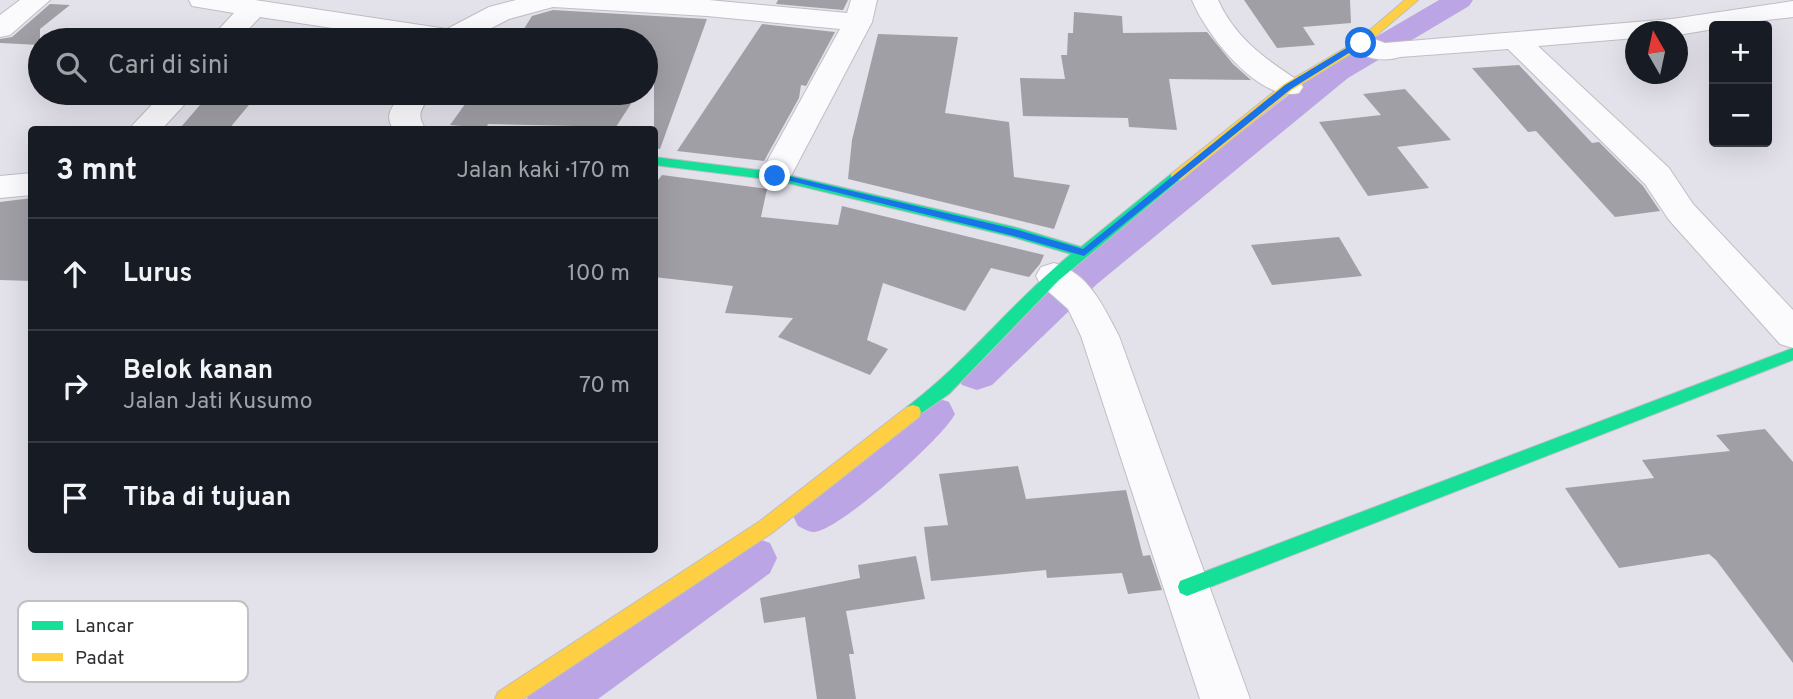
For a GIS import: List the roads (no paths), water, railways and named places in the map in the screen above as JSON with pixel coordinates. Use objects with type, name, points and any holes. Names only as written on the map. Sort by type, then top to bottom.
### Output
[{"type":"street","points":[[0,29],[37,0]]},
{"type":"street","points":[[202,0],[378,28]]},
{"type":"street","points":[[471,28],[499,13],[546,0]]},
{"type":"street","points":[[559,0],[707,8],[861,11],[775,176]]},
{"type":"street","points":[[1205,0],[1219,32],[1252,64],[1288,87]]},
{"type":"street","points":[[505,699],[766,527],[943,389],[1066,287],[1084,253],[1288,87],[1372,48],[1412,0]]},
{"type":"street","points":[[235,28],[253,9]]},
{"type":"street","points":[[1372,48],[1395,49],[1516,41],[1672,27],[1793,9]]},
{"type":"street","points":[[1516,41],[1657,177],[1681,212],[1793,334]]},
{"type":"street","points":[[147,126],[168,105]]},
{"type":"street","points":[[408,126],[404,122],[404,113],[409,105]]},
{"type":"street","points":[[658,161],[775,176],[1014,232],[1084,253]]},
{"type":"street","points":[[0,187],[28,184]]},
{"type":"street","points":[[1066,287],[1100,336],[1225,699]]},
{"type":"street","points":[[1188,587],[1793,354]]},
{"type":"waterway","points":[[977,374],[1084,274],[1337,72],[1459,0]]},
{"type":"waterway","points":[[814,512],[882,462],[934,414]]},
{"type":"waterway","points":[[553,699],[753,558]]}]
